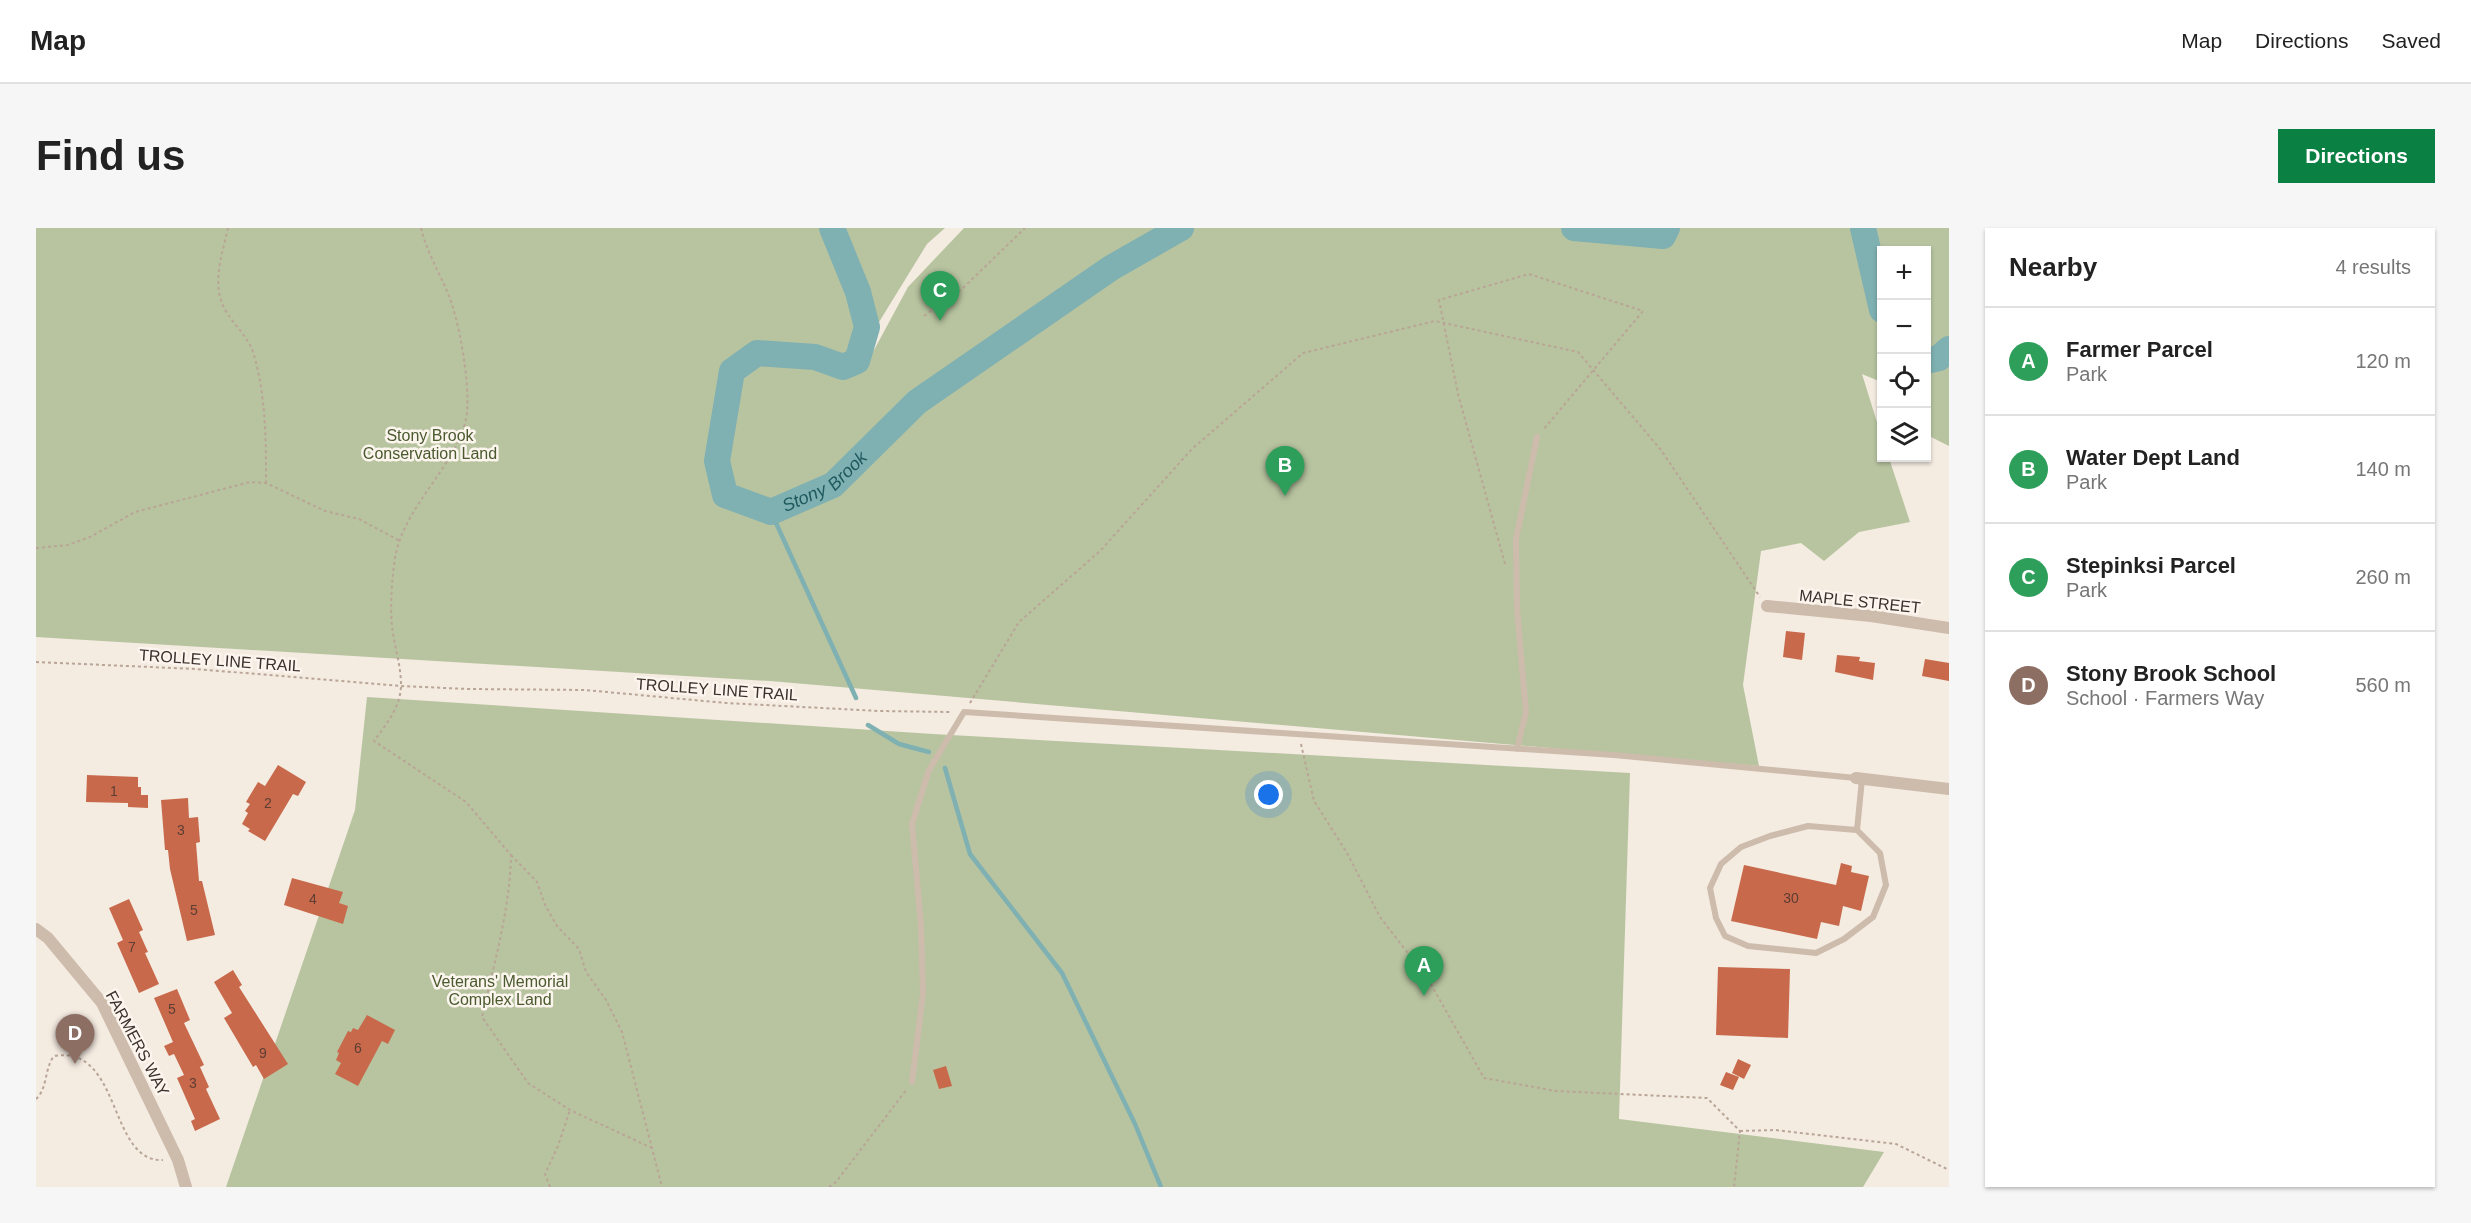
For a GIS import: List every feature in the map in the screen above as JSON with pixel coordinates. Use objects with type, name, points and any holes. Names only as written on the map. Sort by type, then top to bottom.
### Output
[{"type":"street","name":"MAPLE STREET","points":[[1767,606],[1870,616],[1949,628]]},
{"type":"street","points":[[1859,779],[1949,789]]},
{"type":"street","name":"FARMERS WAY","points":[[36,929],[48,938],[102,1003],[178,1160],[186,1187]]},
{"type":"lane","points":[[1517,749],[1526,712],[1517,609],[1516,539],[1537,437]]},
{"type":"lane","points":[[912,1082],[923,993],[921,925],[912,824],[929,770],[964,712],[1614,755],[1859,779],[1857,830],[1880,853],[1886,885],[1872,916],[1844,939],[1816,953],[1748,946],[1725,936],[1716,918],[1710,888],[1721,864],[1741,847],[1770,836],[1808,826],[1857,830]]},
{"type":"path","points":[[228,228],[218,268],[219,297],[254,355],[266,418],[266,483]]},
{"type":"path","points":[[421,228],[425,244],[448,292],[458,326],[467,388],[467,412],[460,437],[405,524],[395,557],[392,625],[401,686],[394,713],[374,741],[466,802],[537,882],[545,905],[557,926],[579,949],[586,972],[606,1000],[622,1032],[662,1187]]},
{"type":"path","points":[[924,316],[962,289],[1026,228]]},
{"type":"path","points":[[1505,564],[1458,394],[1439,300],[1529,274],[1643,311],[1537,437]]},
{"type":"path","points":[[964,712],[1019,622],[1100,551],[1192,449],[1303,353],[1435,321],[1578,352],[1661,450],[1767,606]]},
{"type":"path","points":[[36,548],[68,545],[135,512],[250,482],[266,483],[325,511],[360,519],[400,541]]},
{"type":"path","name":"TROLLEY LINE TRAIL","points":[[36,662],[196,669],[401,686],[585,690],[726,703],[879,711],[964,712]]},
{"type":"path","points":[[1299,735],[1314,801],[1347,853],[1380,917],[1428,979],[1484,1078],[1556,1091],[1707,1098],[1740,1131],[1774,1130],[1896,1144],[1949,1170]]},
{"type":"path","points":[[511,855],[511,878],[482,1017],[528,1083],[570,1110],[652,1148]]},
{"type":"path","points":[[36,1099],[41,1094],[48,1064],[54,1056],[68,1054],[95,1069],[130,1138],[142,1155],[157,1161],[178,1160]]},
{"type":"path","points":[[829,1187],[836,1182],[912,1082]]},
{"type":"path","points":[[550,1187],[545,1174],[558,1146],[570,1110]]},
{"type":"path","points":[[1734,1187],[1740,1131]]},
{"type":"green space","name":"Stony Brook Conservation Land","points":[[36,228],[945,228],[927,244],[876,327],[873,352],[908,287],[964,228],[1949,228],[1949,446],[1931,437],[1931,246],[1877,246],[1877,380],[1862,374],[1877,422],[1877,462],[1890,462],[1910,522],[1859,532],[1824,561],[1801,543],[1761,551],[1743,685],[1759,766],[770,681],[36,637]]},
{"type":"green space","name":"Veterans' Memorial Complex Land","points":[[367,697],[933,734],[1630,773],[1619,1119],[1884,1152],[1863,1187],[226,1187],[355,810]]},
{"type":"building","points":[[1786,631],[1805,633],[1802,660],[1783,657]]},
{"type":"building","points":[[1837,655],[1860,657],[1859,661],[1875,663],[1873,680],[1835,672]]},
{"type":"building","points":[[1925,659],[1949,663],[1949,681],[1922,676]]},
{"type":"building","points":[[278,765],[306,782],[298,796],[293,794],[265,841],[248,831],[250,829],[242,824],[248,813],[245,811],[250,804],[246,802],[258,782],[265,786]]},
{"type":"building","points":[[87,775],[138,777],[141,795],[148,795],[148,808],[128,807],[128,803],[86,802]]},
{"type":"building","points":[[188,798],[189,818],[198,817],[200,842],[196,843],[199,881],[202,881],[215,935],[187,941],[170,869],[168,850],[165,850],[161,800]]},
{"type":"building","points":[[1841,863],[1852,866],[1851,872],[1869,876],[1861,911],[1843,906],[1839,926],[1821,922],[1817,939],[1731,921],[1744,865],[1836,885]]},
{"type":"building","points":[[292,878],[343,892],[339,903],[348,906],[343,924],[284,905]]},
{"type":"building","points":[[129,899],[143,930],[139,932],[148,952],[145,953],[159,984],[139,993],[117,943],[123,940],[109,908]]},
{"type":"building","points":[[1718,967],[1790,969],[1788,1038],[1716,1035]]},
{"type":"building","points":[[233,970],[242,985],[239,987],[288,1064],[264,1079],[256,1065],[253,1067],[224,1018],[232,1013],[214,982]]},
{"type":"building","points":[[177,989],[190,1020],[184,1023],[204,1065],[200,1067],[209,1087],[206,1089],[220,1119],[195,1131],[191,1121],[195,1119],[177,1078],[184,1075],[174,1054],[169,1056],[164,1046],[173,1042],[154,998]]},
{"type":"building","points":[[367,1015],[395,1030],[388,1044],[382,1041],[358,1086],[335,1074],[341,1063],[336,1060],[339,1053],[337,1052],[348,1031],[351,1032],[353,1028],[358,1030]]},
{"type":"building","points":[[1738,1059],[1751,1065],[1744,1079],[1732,1073]]},
{"type":"building","points":[[946,1066],[952,1086],[939,1089],[933,1070]]},
{"type":"building","points":[[1726,1072],[1739,1077],[1733,1090],[1720,1085]]},
{"type":"waterway","name":"Stony Brook","points":[[832,228],[858,292],[867,327],[857,361],[843,367],[815,357],[757,353],[732,371],[717,461],[725,495],[771,512],[833,485],[917,402],[1111,268],[1181,228]]},
{"type":"waterway","name":"Stony Brook","points":[[1574,228],[1663,236],[1667,228]]},
{"type":"waterway","name":"Stony Brook","points":[[1863,228],[1880,300]]},
{"type":"waterway","name":"Stony Brook","points":[[1931,360],[1939,358],[1949,349]]},
{"type":"waterway","points":[[771,512],[856,698]]},
{"type":"waterway","points":[[868,725],[899,744],[929,752]]},
{"type":"waterway","points":[[945,768],[970,854],[1062,973],[1135,1124],[1161,1187]]},
{"type":"place","name":"Stepinksi Parcel","points":[[940,321]]},
{"type":"place","name":"Water Dept Land","points":[[1285,496]]},
{"type":"place","name":"Farmer Parcel","points":[[1424,996]]},
{"type":"place","name":"Stony Brook School","points":[[75,1064]]}]
